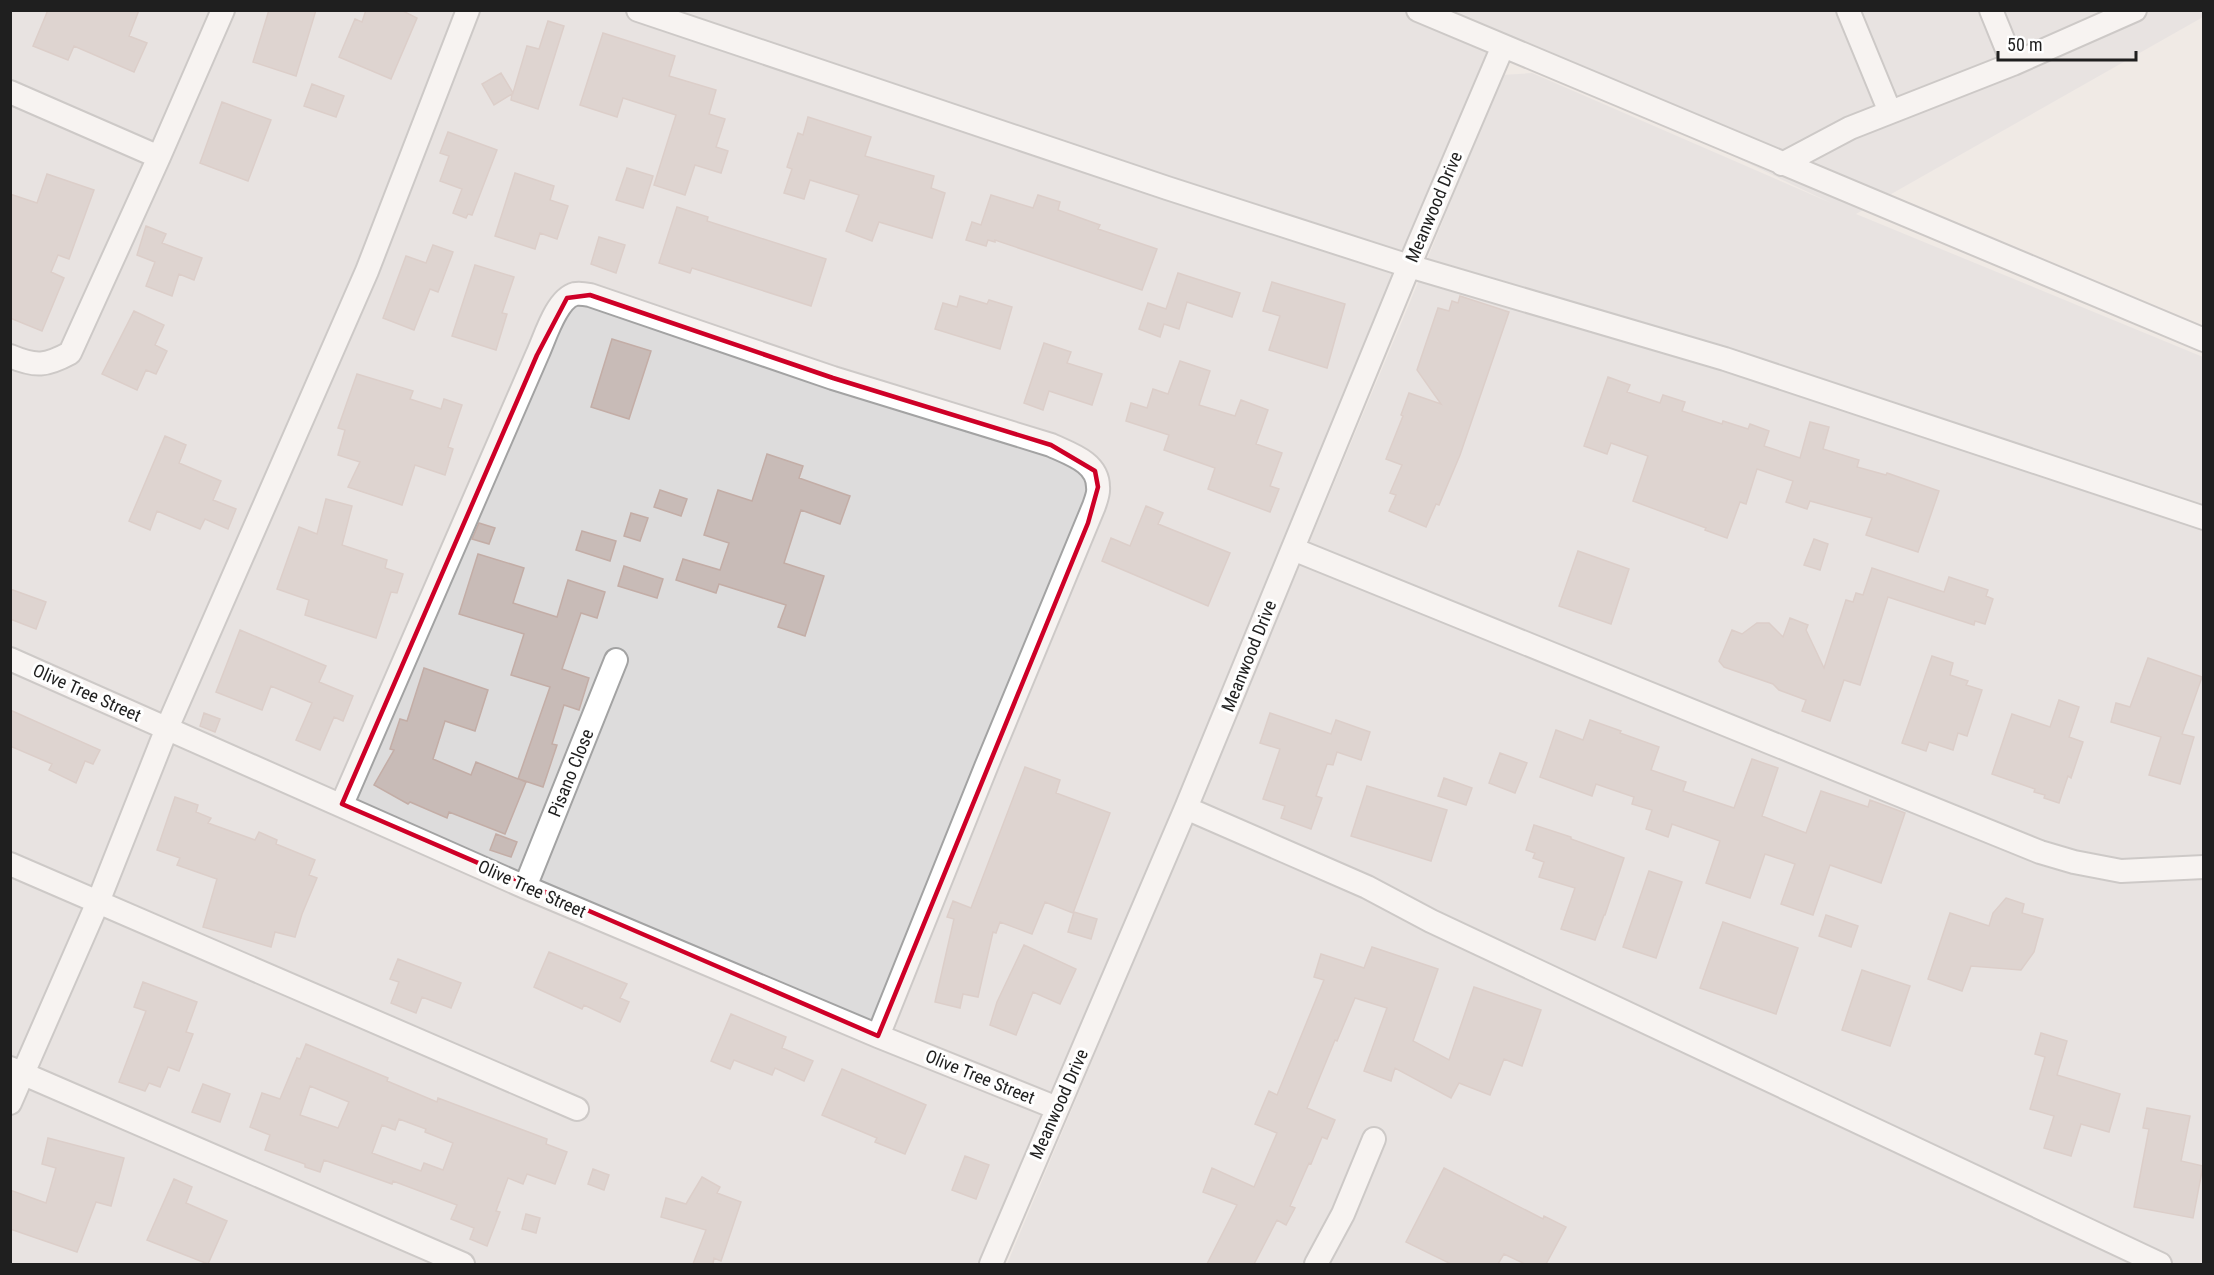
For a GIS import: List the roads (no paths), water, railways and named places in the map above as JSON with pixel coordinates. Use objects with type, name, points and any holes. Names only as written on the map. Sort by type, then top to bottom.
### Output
[{"type":"street","points":[[10,356],[26,363],[51,364],[70,353],[223,10]]},
{"type":"street","points":[[10,1103],[17,1071],[98,902],[168,728],[367,271],[468,10]]},
{"type":"street","points":[[638,10],[974,125],[1409,266],[1725,359],[2204,518]]},
{"type":"street","points":[[1418,10],[2204,340]]},
{"type":"street","points":[[1848,10],[1890,112]]},
{"type":"street","points":[[1990,10],[2013,64]]},
{"type":"street","points":[[1782,164],[1850,128],[2013,64],[2135,10]]},
{"type":"street","name":"Meanwood Drive","points":[[991,1264],[1186,808],[1409,266],[1503,46]]},
{"type":"street","points":[[10,92],[159,157]]},
{"type":"street","points":[[342,804],[537,355],[558,308],[567,298],[577,294],[590,295],[833,378],[1051,446],[1080,459],[1095,471],[1098,487],[1094,506],[878,1036]]},
{"type":"street","points":[[1293,549],[2040,852],[2074,862],[2121,871],[2204,867]]},
{"type":"street","name":"Olive Tree Street","points":[[10,659],[342,804],[525,887],[878,1036],[1057,1108]]},
{"type":"street","name":"Pisano Close","points":[[525,887],[616,660]]},
{"type":"street","points":[[1186,808],[1367,887],[1442,926],[2160,1264]]},
{"type":"street","points":[[10,864],[577,1109]]},
{"type":"street","points":[[17,1071],[462,1264]]},
{"type":"street","points":[[1316,1264],[1343,1214],[1374,1139]]}]
